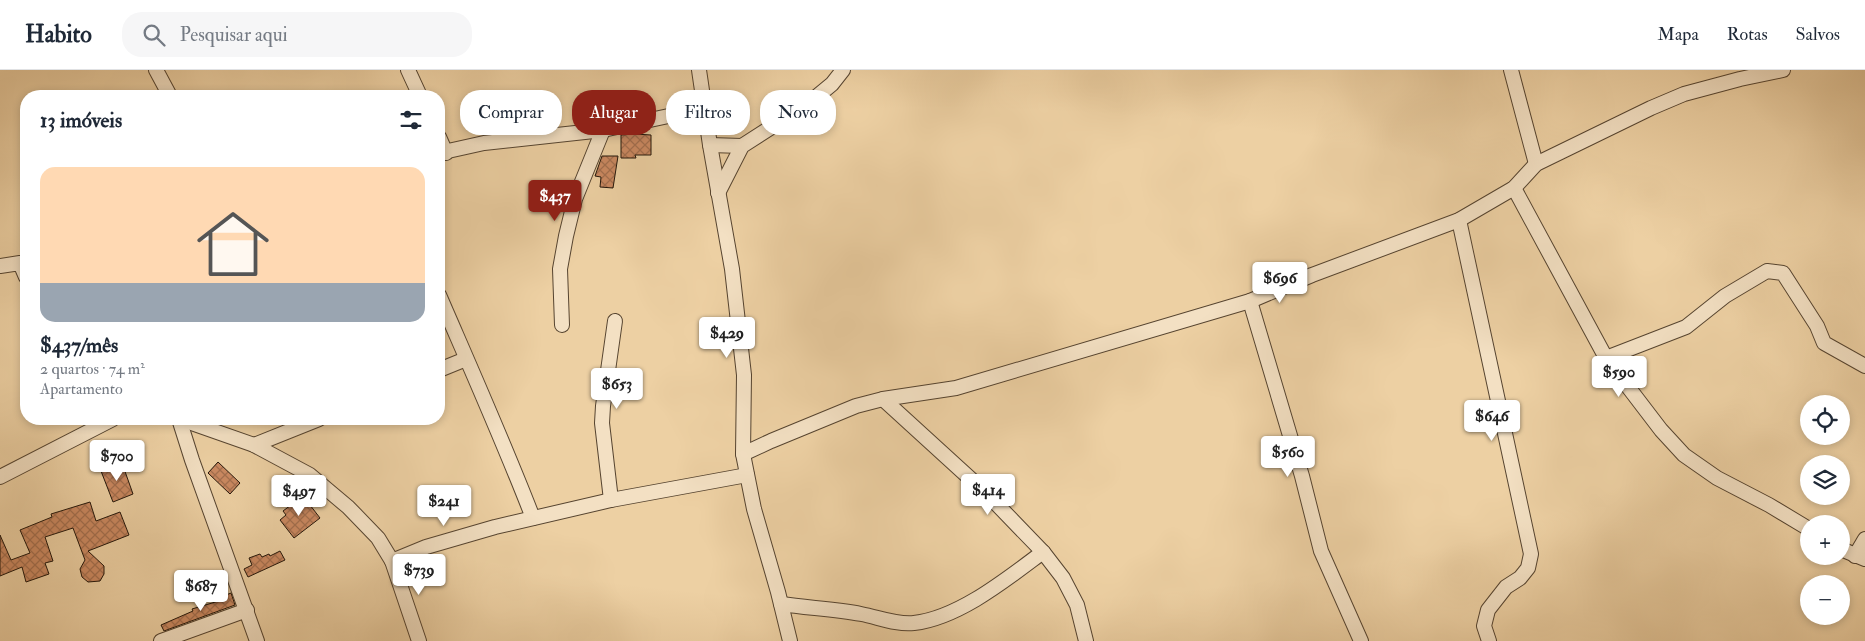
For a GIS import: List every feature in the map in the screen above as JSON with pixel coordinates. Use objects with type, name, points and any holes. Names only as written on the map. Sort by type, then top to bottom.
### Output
[{"type":"street","points":[[156,70],[167,90]]},
{"type":"street","points":[[408,70],[417,90]]},
{"type":"street","points":[[699,70],[703,90]]},
{"type":"street","points":[[718,193],[742,146],[809,103],[832,84],[843,70]]},
{"type":"street","points":[[1511,70],[1536,164]]},
{"type":"street","points":[[743,454],[856,406],[883,399],[956,388],[1250,301],[1459,220],[1514,188],[1536,164],[1651,108],[1684,94],[1783,70]]},
{"type":"street","points":[[445,152],[484,143],[572,133]]},
{"type":"street","points":[[562,325],[560,269],[566,236],[575,199],[601,135]]},
{"type":"street","points":[[709,135],[732,269],[744,375],[743,454],[754,509],[782,604],[790,641]]},
{"type":"street","points":[[710,145],[742,146]]},
{"type":"street","points":[[1514,188],[1606,358],[1660,430],[1684,455],[1717,478],[1800,524]]},
{"type":"street","points":[[1459,220],[1530,554],[1528,568],[1520,578],[1506,588],[1488,610],[1484,626],[1489,641]]},
{"type":"street","points":[[0,266],[20,263]]},
{"type":"street","points":[[1606,358],[1686,327],[1725,296],[1767,271],[1783,273],[1817,326],[1824,343],[1865,366]]},
{"type":"street","points":[[1250,301],[1302,476],[1321,551],[1361,641]]},
{"type":"street","points":[[445,309],[502,438],[533,518]]},
{"type":"street","points":[[611,500],[602,414],[614,321]]},
{"type":"street","points":[[445,368],[466,359]]},
{"type":"street","points":[[883,399],[986,493],[1043,552],[1063,578],[1077,605],[1086,641]]},
{"type":"street","points":[[0,477],[101,425]]},
{"type":"street","points":[[181,425],[257,641]]},
{"type":"street","points":[[196,425],[254,445],[310,475],[348,507],[378,538],[392,560],[419,641]]},
{"type":"street","points":[[254,445],[304,425]]},
{"type":"street","points":[[392,560],[426,547],[495,527],[611,500],[747,475]]},
{"type":"street","points":[[1860,558],[1865,540]]},
{"type":"street","points":[[782,604],[861,614],[898,623],[914,623],[936,618],[967,604],[991,590],[1043,552]]},
{"type":"street","points":[[161,641],[247,610]]},
{"type":"building","points":[[621,135],[651,135],[651,155],[635,155],[636,158],[621,158]]},
{"type":"building","points":[[602,156],[618,156],[613,188],[600,187],[601,177],[595,176]]},
{"type":"building","points":[[218,462],[240,483],[230,494],[208,473]]},
{"type":"building","points":[[122,463],[133,494],[113,502],[101,471]]},
{"type":"building","points":[[303,496],[320,518],[294,538],[280,520],[286,515],[283,511]]},
{"type":"building","points":[[90,502],[96,521],[120,512],[129,535],[88,551],[104,566],[104,574],[100,581],[88,582],[82,577],[80,569],[85,560],[73,528],[45,537],[53,561],[45,563],[49,574],[26,582],[22,567],[0,576],[0,535],[11,560],[30,553],[20,530],[52,517],[51,514]]},
{"type":"building","points":[[280,551],[285,560],[248,577],[244,569],[252,565],[249,558],[260,554],[262,557],[269,554],[270,556]]},
{"type":"building","points":[[231,593],[235,605],[164,631],[161,625],[193,611],[192,609],[222,600],[221,597]]}]
